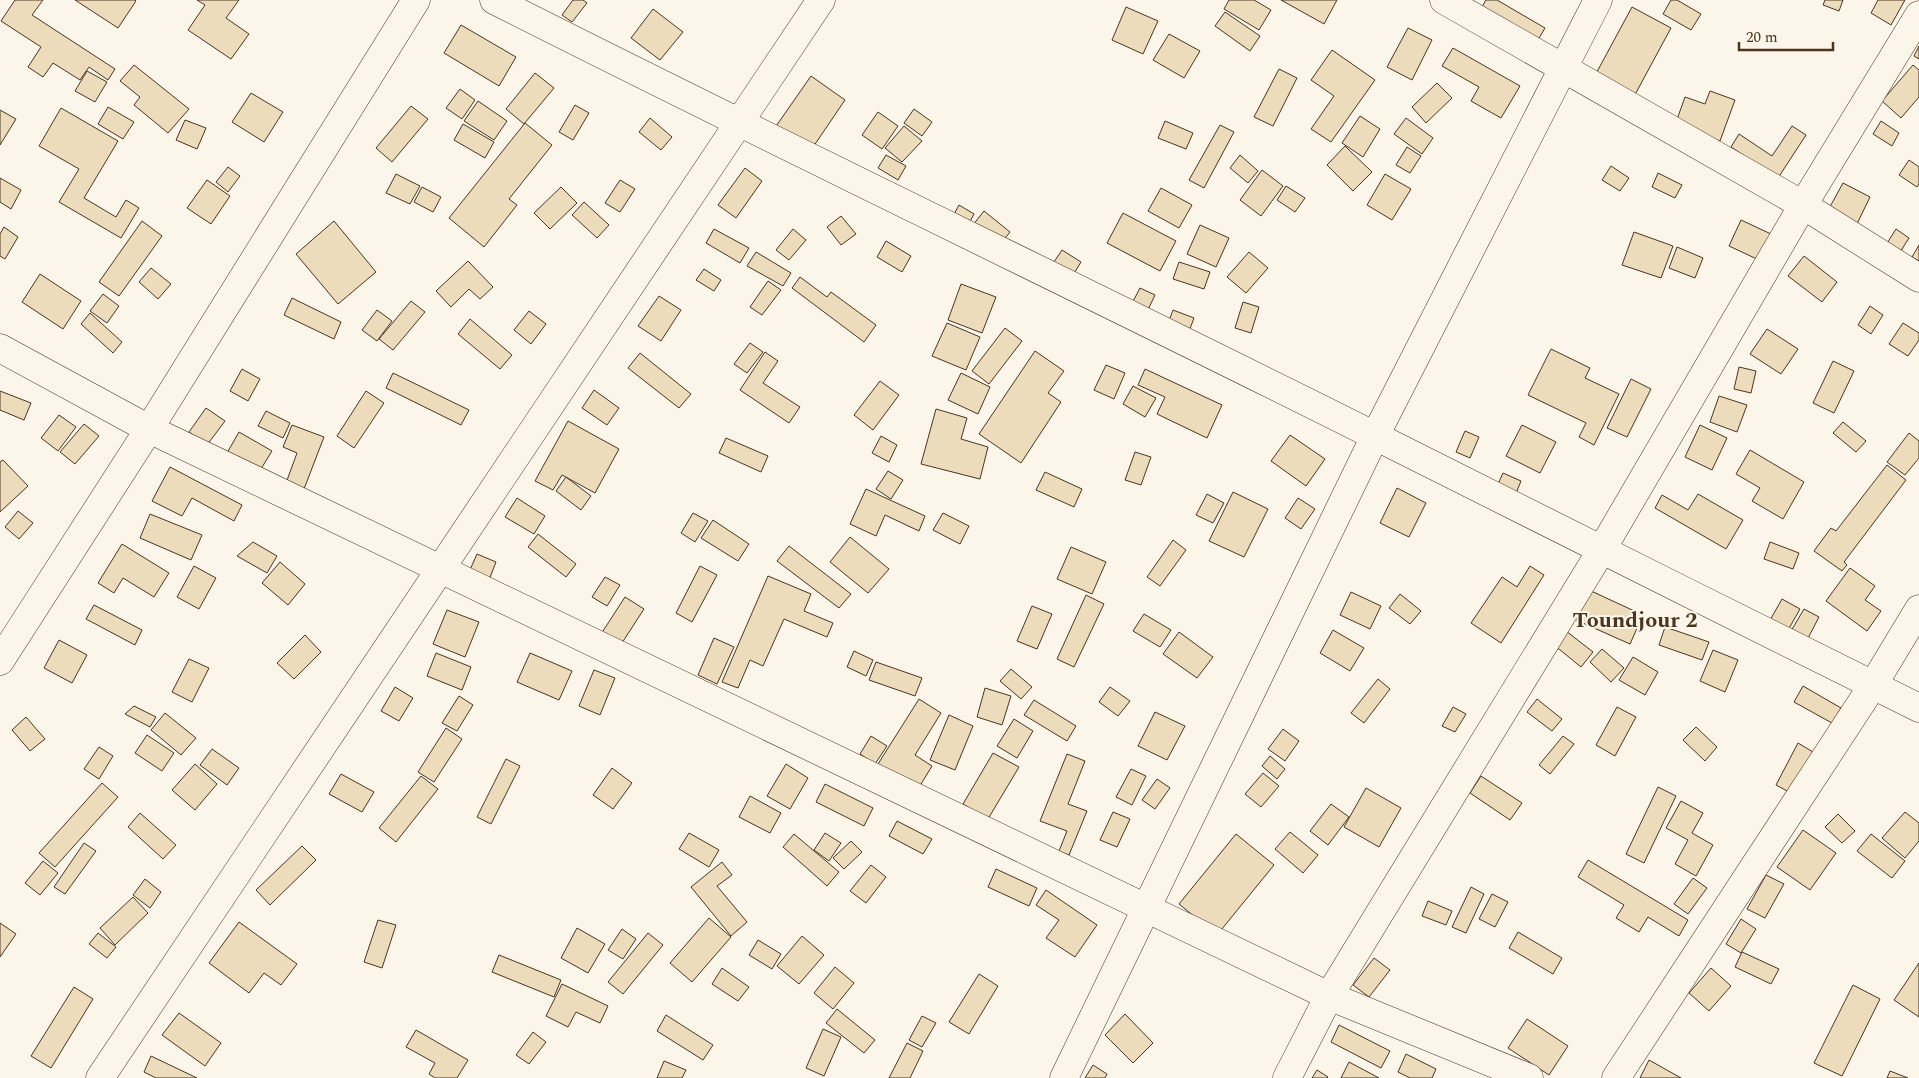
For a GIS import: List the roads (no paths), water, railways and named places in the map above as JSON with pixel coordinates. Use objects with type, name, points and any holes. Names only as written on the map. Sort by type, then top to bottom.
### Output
[{"type":"street","points":[[0,661],[149,429],[416,0]]},
{"type":"street","points":[[494,0],[738,124],[1375,436],[1601,551],[1919,708]]},
{"type":"street","points":[[100,1078],[821,0]]},
{"type":"street","points":[[1444,0],[1803,205],[1919,278]]},
{"type":"street","points":[[1064,1078],[1375,436],[1561,68],[1598,0]]},
{"type":"street","points":[[1287,1078],[1329,996],[1601,551],[1803,205],[1919,14]]},
{"type":"street","points":[[0,348],[149,429],[1146,909],[1329,996],[1529,1078]]},
{"type":"street","points":[[1616,1078],[1873,685],[1919,609]]},
{"type":"district","name":"Toundjour 2","points":[[1635,619]]}]
